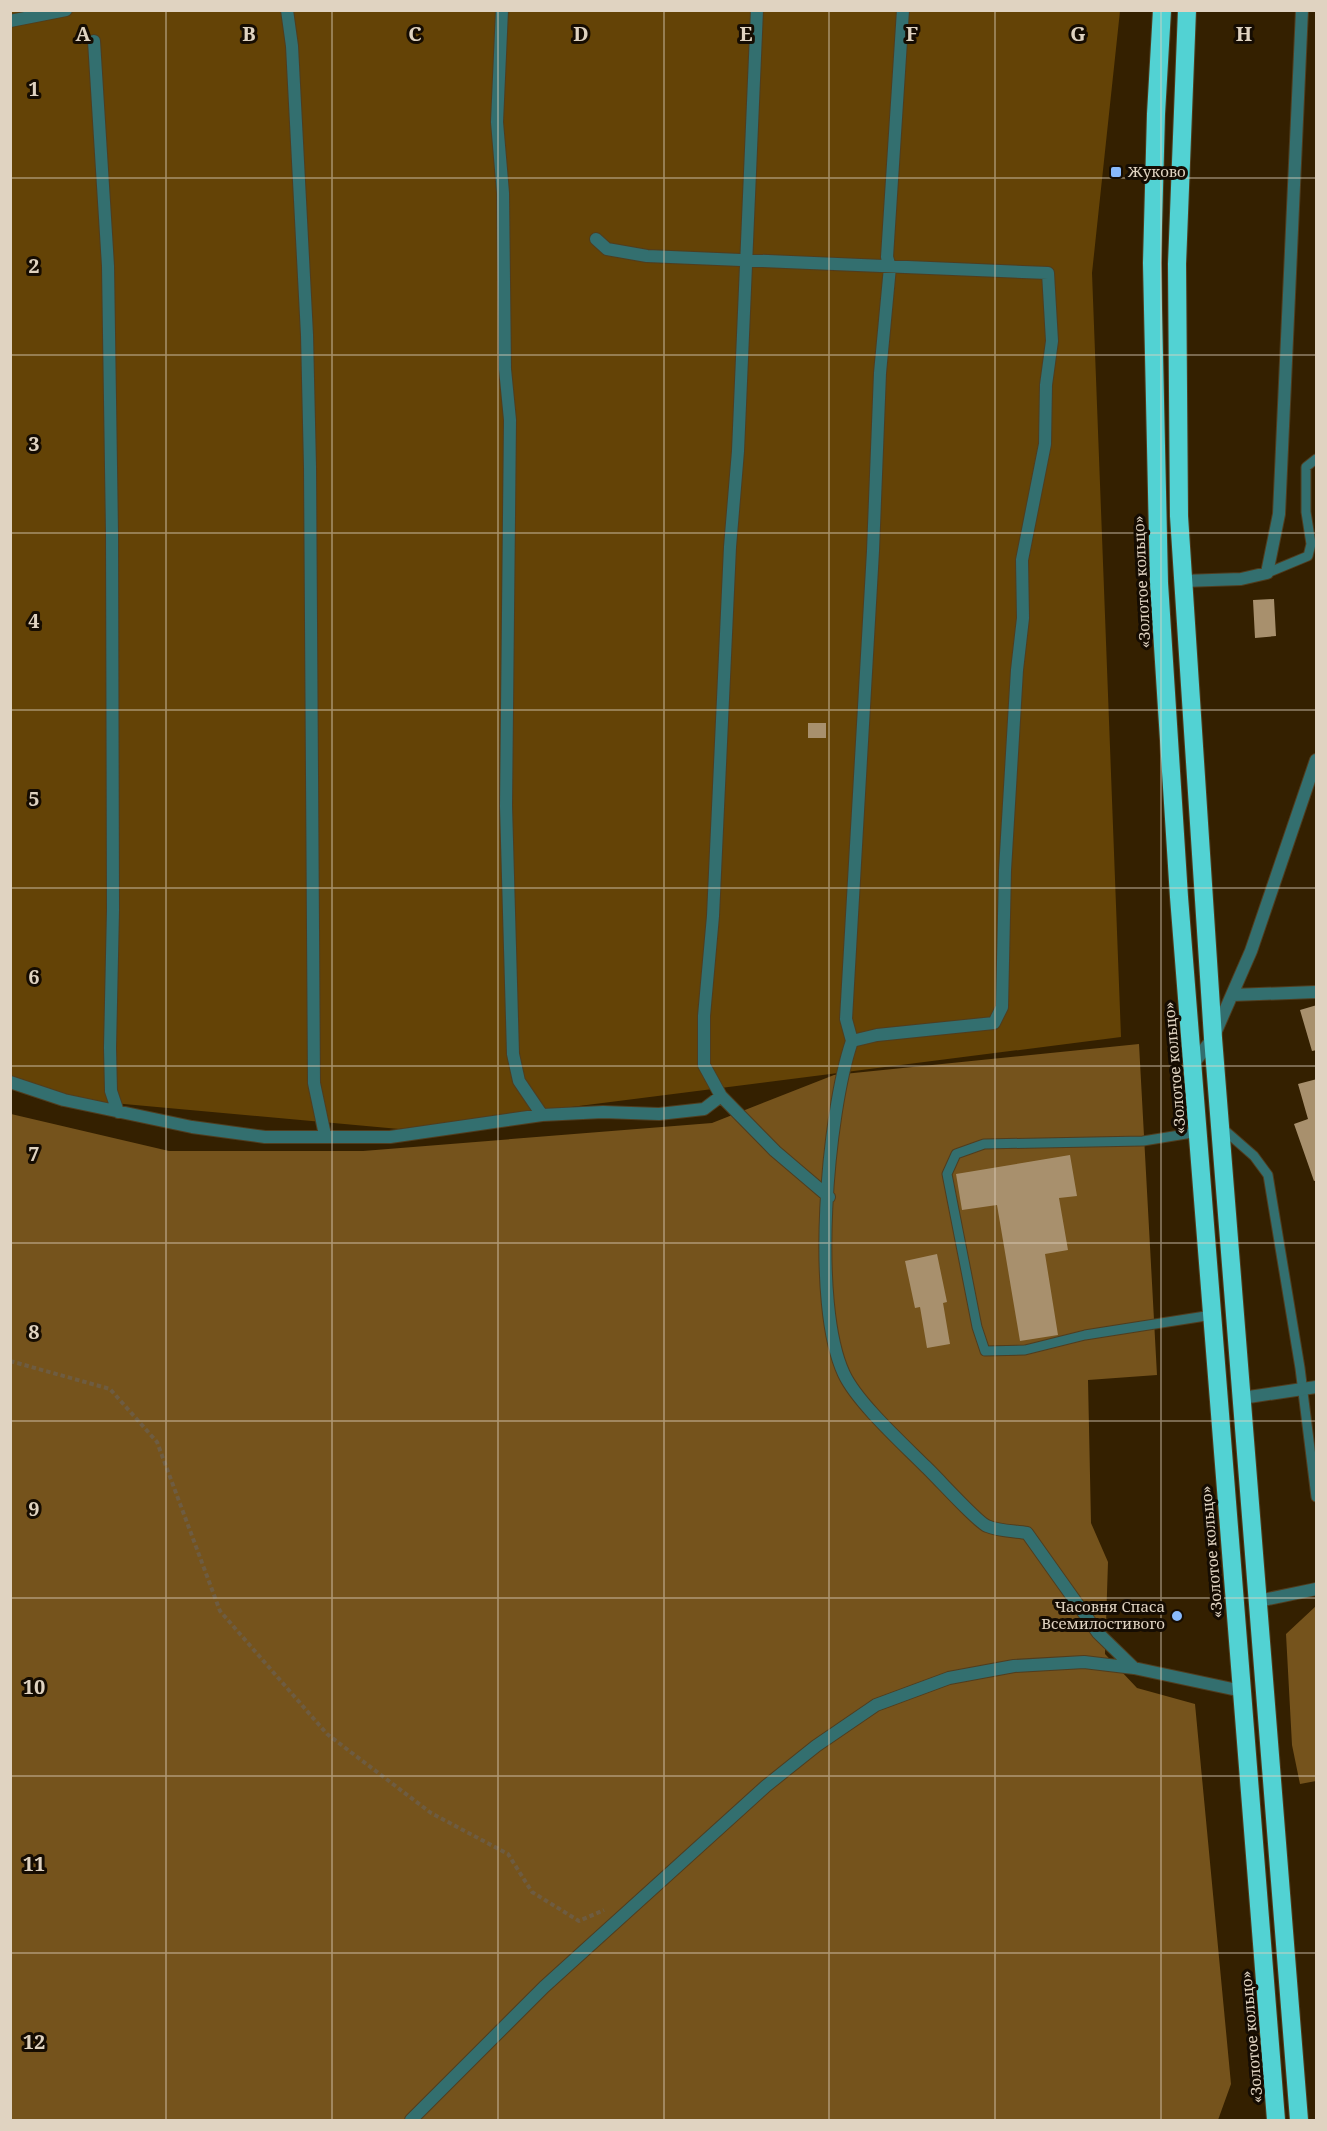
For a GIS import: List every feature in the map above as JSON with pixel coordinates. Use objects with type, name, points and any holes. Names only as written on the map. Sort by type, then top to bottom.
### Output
[{"type":"highway","name":"«Золотое кольцо»","points":[[1162,10],[1152,263],[1157,517],[1179,897],[1276,2121]]},
{"type":"highway","points":[[1187,10],[1177,264],[1179,516],[1182,581],[1213,1038],[1222,1128],[1299,2121]]},
{"type":"street","points":[[10,21],[66,10]]},
{"type":"street","points":[[287,10],[292,46],[307,335],[314,1083],[325,1136]]},
{"type":"street","points":[[502,10],[497,122],[503,193],[505,369],[510,420],[506,806],[513,1054],[519,1081],[542,1115]]},
{"type":"street","points":[[756,10],[713,916],[704,1016],[704,1065],[721,1096],[775,1151],[829,1197]]},
{"type":"street","points":[[903,10],[887,257],[890,267],[879,382],[873,551],[846,1019],[852,1041],[843,1066],[831,1135],[826,1268],[831,1334],[844,1375],[881,1422],[986,1526],[1027,1533],[1098,1633],[1134,1668]]},
{"type":"street","points":[[1182,581],[1241,579],[1267,573],[1279,514],[1302,10]]},
{"type":"street","points":[[94,41],[108,266],[112,533],[113,910],[110,1048],[111,1091],[118,1112]]},
{"type":"street","points":[[596,239],[607,249],[647,256],[746,258],[890,267],[1048,273],[1052,341],[1046,385],[1045,444],[1022,560],[1023,618],[1017,670],[1005,870],[1002,1007],[994,1023],[877,1035],[852,1041]]},
{"type":"street","points":[[1193,1064],[1213,1038],[1251,951],[1317,760]]},
{"type":"street","points":[[1232,995],[1317,992]]},
{"type":"street","points":[[10,1082],[64,1100],[118,1112],[192,1127],[265,1137],[390,1137],[542,1115],[603,1112],[659,1114],[704,1109],[721,1096]]},
{"type":"street","points":[[1242,1398],[1317,1387]]},
{"type":"street","points":[[1258,1601],[1317,1589]]},
{"type":"street","points":[[411,2121],[544,1987],[766,1786],[816,1746],[876,1705],[949,1678],[1014,1666],[1084,1662],[1134,1668],[1242,1692]]},
{"type":"lane","points":[[1267,573],[1308,556],[1311,544],[1306,512],[1306,467],[1317,459]]},
{"type":"lane","points":[[1222,1128],[1254,1156],[1268,1175],[1317,1497]]},
{"type":"lane","points":[[1198,1132],[1143,1141],[984,1144],[956,1154],[947,1174],[977,1327],[985,1351],[1025,1350],[1085,1335],[1212,1315]]},
{"type":"path","points":[[10,1360],[110,1389],[157,1442],[220,1611],[327,1734],[431,1813],[508,1854],[532,1892],[579,1922],[611,1907]]},
{"type":"shaded area","points":[[11,11],[1120,11],[1092,273],[1121,1037],[399,1129],[80,1100],[11,1076]]},
{"type":"shaded area","points":[[1139,1044],[1157,1375],[1088,1380],[1091,1523],[1108,1562],[1105,1654],[1137,1688],[1195,1704],[1231,2084],[1218,2120],[11,2120],[11,1114],[169,1151],[363,1151],[712,1123],[834,1075]]},
{"type":"shaded area","points":[[1316,1606],[1316,1781],[1300,1784],[1292,1745],[1286,1634]]},
{"type":"building","points":[[1274,599],[1276,636],[1255,638],[1253,600]]},
{"type":"building","points":[[808,723],[826,723],[826,738],[808,738]]},
{"type":"building","points":[[1317,1005],[1317,1050],[1312,1051],[1300,1010]]},
{"type":"building","points":[[1317,1079],[1317,1180],[1314,1181],[1294,1124],[1308,1119],[1298,1084]]},
{"type":"building","points":[[1070,1155],[1077,1196],[1059,1198],[1068,1250],[1045,1254],[1058,1335],[1020,1341],[997,1205],[962,1210],[956,1174]]},
{"type":"building","points":[[937,1254],[947,1302],[943,1303],[950,1344],[927,1348],[920,1307],[915,1308],[905,1261]]},
{"type":"place","name":"Жуково","points":[[1116,172]]},
{"type":"place","name":"Часовня Спаса Всемилостивого","points":[[1177,1616]]}]
